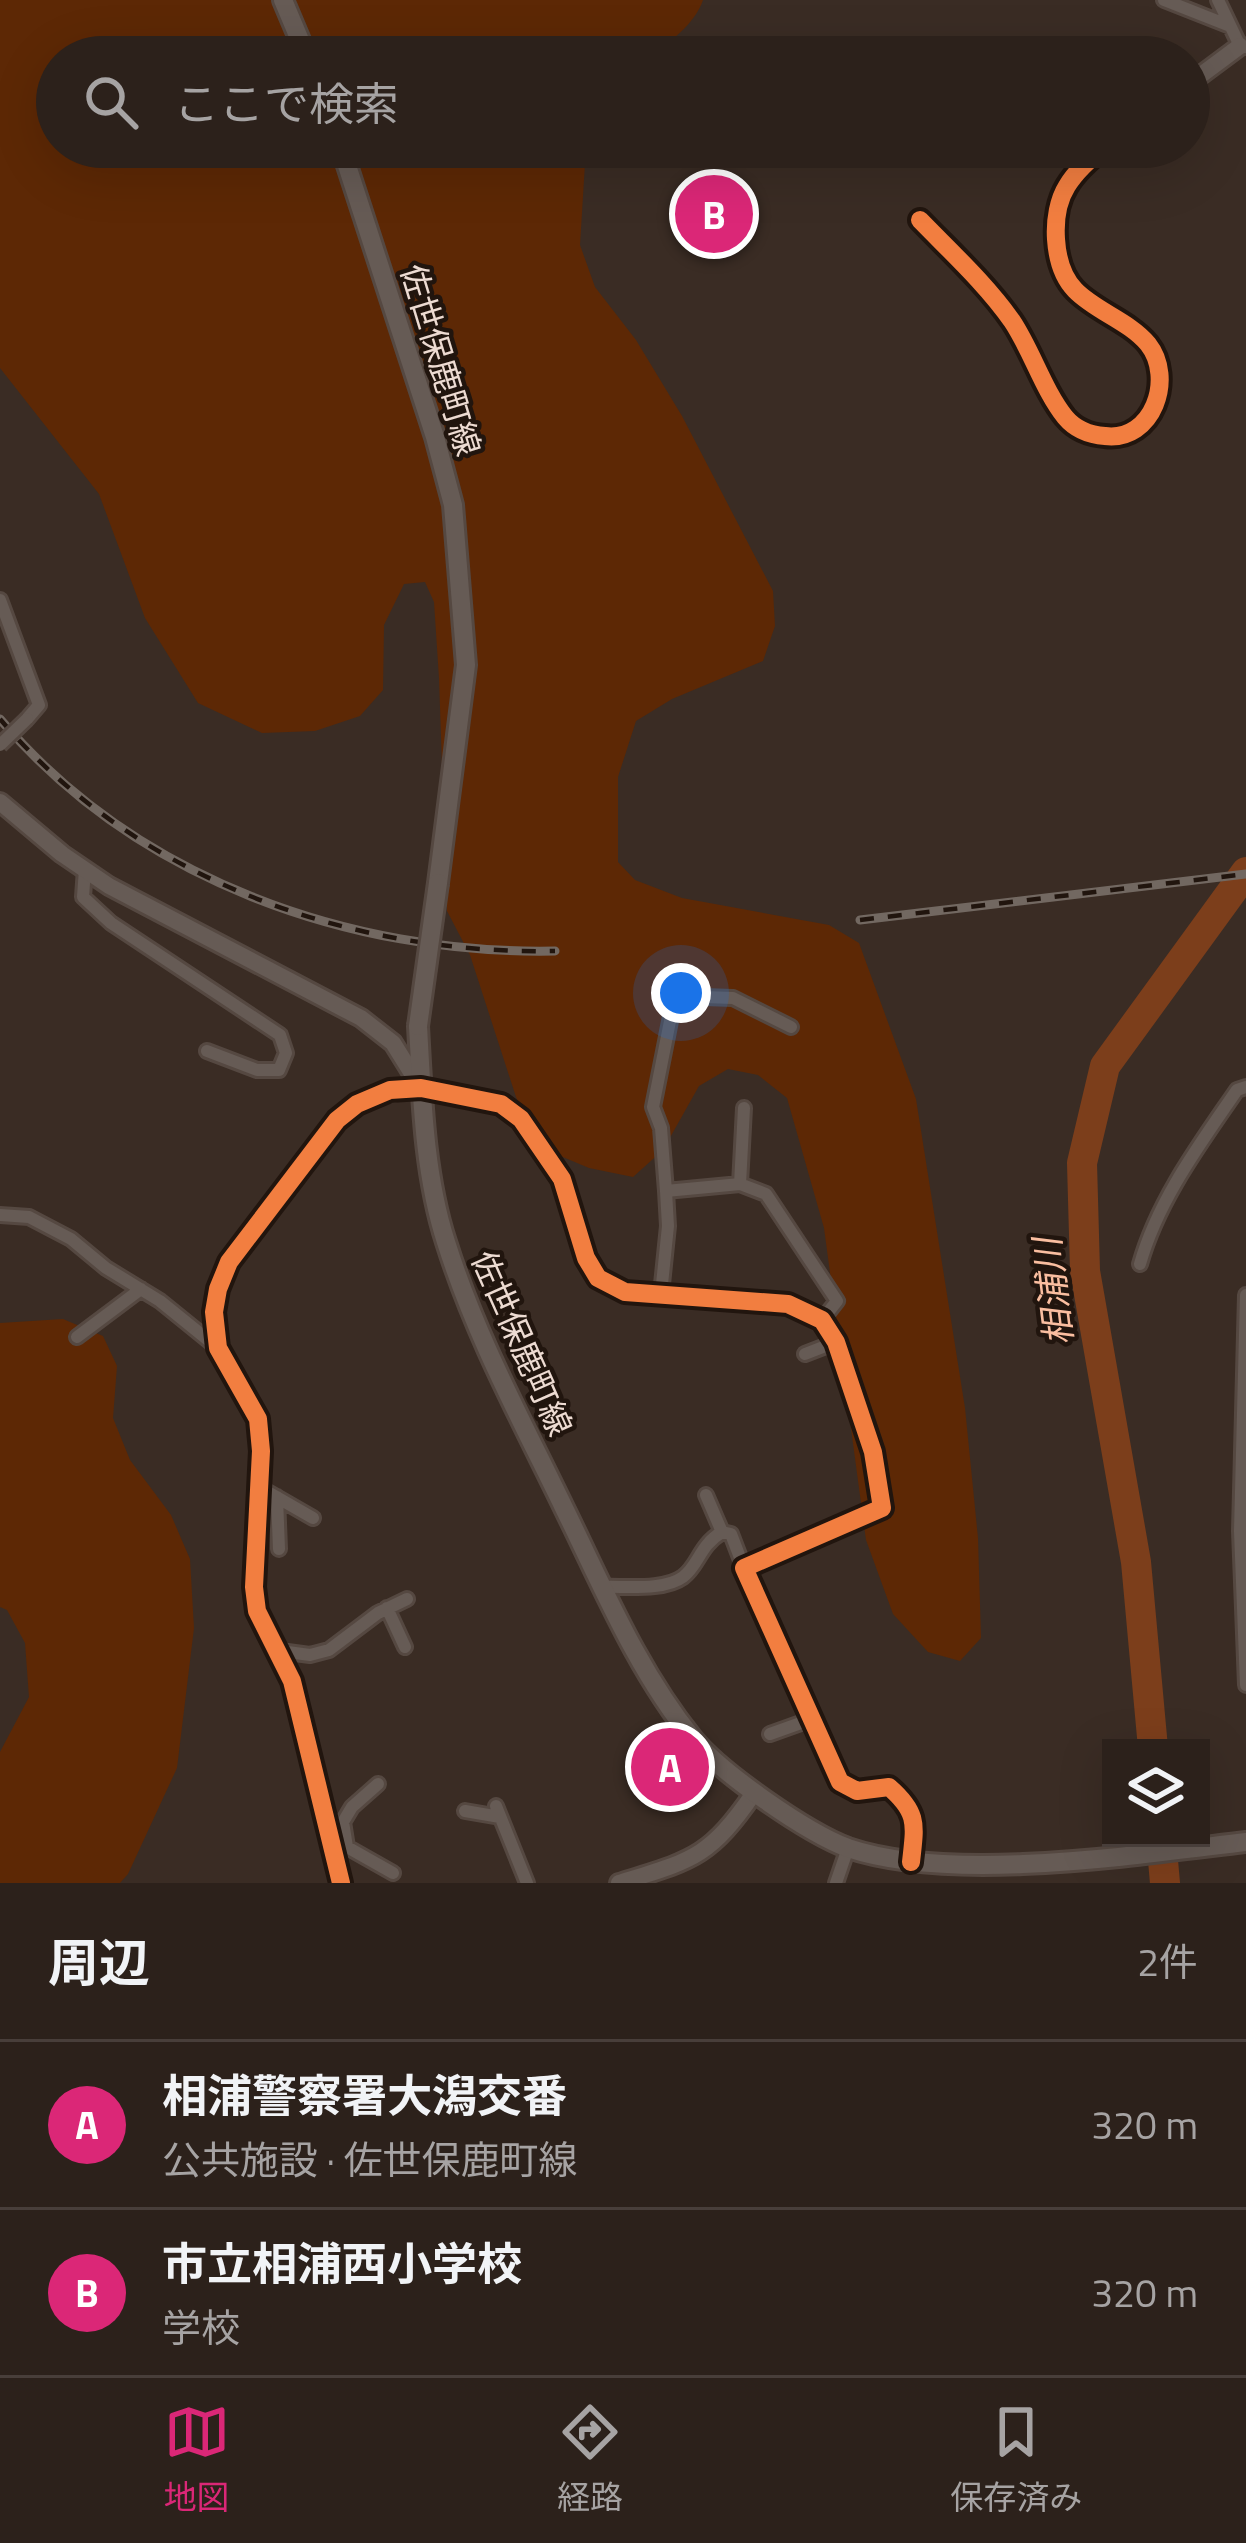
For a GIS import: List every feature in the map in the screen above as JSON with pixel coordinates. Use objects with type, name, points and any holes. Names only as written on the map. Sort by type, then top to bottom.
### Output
[{"type":"main road","points":[[283,0],[298,36]]},
{"type":"main road","name":"佐世保鹿町線","points":[[348,168],[453,505],[466,665],[418,1026],[430,1169],[444,1239],[472,1315],[644,1671],[695,1742],[754,1793],[848,1848],[924,1870],[1001,1868],[1245,1842]]},
{"type":"street","points":[[1163,0],[1230,26]]},
{"type":"street","points":[[1210,69],[1243,46],[1218,0]]},
{"type":"street","points":[[920,220],[1004,310],[1064,416],[1077,429],[1109,438],[1131,431],[1159,401],[1160,370],[1148,344],[1072,287],[1059,259],[1056,219],[1066,187],[1085,168]]},
{"type":"street","points":[[0,600],[39,706],[0,746]]},
{"type":"street","points":[[0,802],[109,886],[361,1018],[393,1043],[421,1088]]},
{"type":"street","points":[[85,869],[83,897],[111,923],[280,1035],[286,1052],[278,1070],[257,1070],[207,1051]]},
{"type":"street","points":[[661,1294],[668,1226],[661,1128],[653,1107],[675,996],[733,998],[768,1009],[791,1027]]},
{"type":"street","points":[[1140,1264],[1150,1230],[1194,1153],[1238,1090],[1246,1087]]},
{"type":"street","points":[[340,1850],[292,1681],[257,1611],[258,1419],[218,1348],[214,1312],[229,1262],[337,1120],[357,1104],[390,1090],[421,1088],[501,1104],[521,1119],[562,1179],[586,1258],[598,1278],[625,1292],[788,1304],[822,1320],[836,1342],[873,1452],[882,1508],[744,1568]]},
{"type":"street","points":[[740,1184],[745,1108]]},
{"type":"street","points":[[666,1191],[740,1184],[766,1194],[837,1300],[822,1320]]},
{"type":"street","points":[[0,1215],[28,1217],[71,1239],[218,1348]]},
{"type":"street","points":[[77,1337],[141,1289]]},
{"type":"street","points":[[1246,1295],[1240,1531],[1246,1685]]},
{"type":"street","points":[[805,1354],[836,1342]]},
{"type":"street","points":[[259,1487],[313,1518]]},
{"type":"street","points":[[706,1495],[722,1532]]},
{"type":"street","points":[[277,1497],[279,1549]]},
{"type":"street","points":[[603,1587],[660,1584],[683,1577],[706,1541],[722,1532],[731,1534],[840,1782],[857,1790],[889,1787],[904,1800],[915,1820],[924,1870]]},
{"type":"street","points":[[280,1651],[310,1655],[329,1650],[407,1599]]},
{"type":"street","points":[[387,1608],[405,1647]]},
{"type":"street","points":[[770,1734],[812,1719]]},
{"type":"street","points":[[341,1883],[343,1822],[378,1784]]},
{"type":"street","points":[[619,1883],[651,1879],[695,1858],[724,1837],[754,1793]]},
{"type":"street","points":[[465,1811],[498,1812],[527,1883]]},
{"type":"street","points":[[836,1883],[848,1848]]},
{"type":"street","points":[[340,1850],[394,1873]]},
{"type":"shaded area","points":[[0,0],[703,0],[676,36],[36,36],[36,168],[585,168],[580,245],[595,287],[636,340],[682,416],[773,591],[775,626],[763,661],[672,699],[636,721],[618,777],[618,862],[635,880],[682,898],[829,925],[859,943],[916,1099],[965,1408],[978,1538],[981,1638],[960,1661],[928,1652],[893,1614],[866,1540],[824,1228],[787,1098],[758,1075],[728,1069],[699,1086],[663,1150],[633,1177],[589,1168],[539,1147],[516,1097],[470,955],[447,911],[434,602],[425,582],[404,584],[384,625],[383,690],[360,716],[315,731],[262,733],[198,703],[145,618],[99,494],[0,368]]},
{"type":"shaded area","points":[[63,1319],[103,1336],[117,1366],[113,1418],[130,1460],[171,1515],[190,1559],[194,1628],[177,1768],[128,1874],[120,1883],[0,1883],[0,1752],[29,1697],[25,1643],[7,1610],[0,1607],[0,1323]]},
{"type":"waterway","name":"相浦川","points":[[1152,1739],[1136,1562],[1085,1271],[1082,1163],[1105,1066],[1246,872]]},
{"type":"waterway","name":"相浦川","points":[[1162,1847],[1165,1883]]},
{"type":"railway","points":[[0,719],[54,775],[115,823],[181,864],[251,897],[325,922],[400,939],[478,949],[555,951]]},
{"type":"railway","points":[[860,920],[1246,874]]},
{"type":"cycle path","points":[[920,220],[1012,321],[1065,417],[1088,433],[1122,435],[1136,429],[1155,405],[1159,374],[1148,344],[1075,290],[1062,267],[1056,239],[1058,210],[1067,186],[1082,168]]},
{"type":"cycle path","points":[[341,1883],[292,1681],[257,1611],[258,1419],[218,1348],[214,1312],[229,1262],[337,1120],[357,1104],[390,1090],[421,1088],[501,1104],[521,1119],[562,1179],[586,1258],[598,1278],[625,1292],[788,1304],[822,1320],[836,1342],[873,1452],[882,1508],[744,1568],[840,1782],[857,1791],[889,1787],[910,1812],[914,1829],[911,1862]]},
{"type":"place","name":"市立相浦西小学校","points":[[714,214]]},
{"type":"place","name":"相浦警察署大潟交番","points":[[670,1767]]}]
